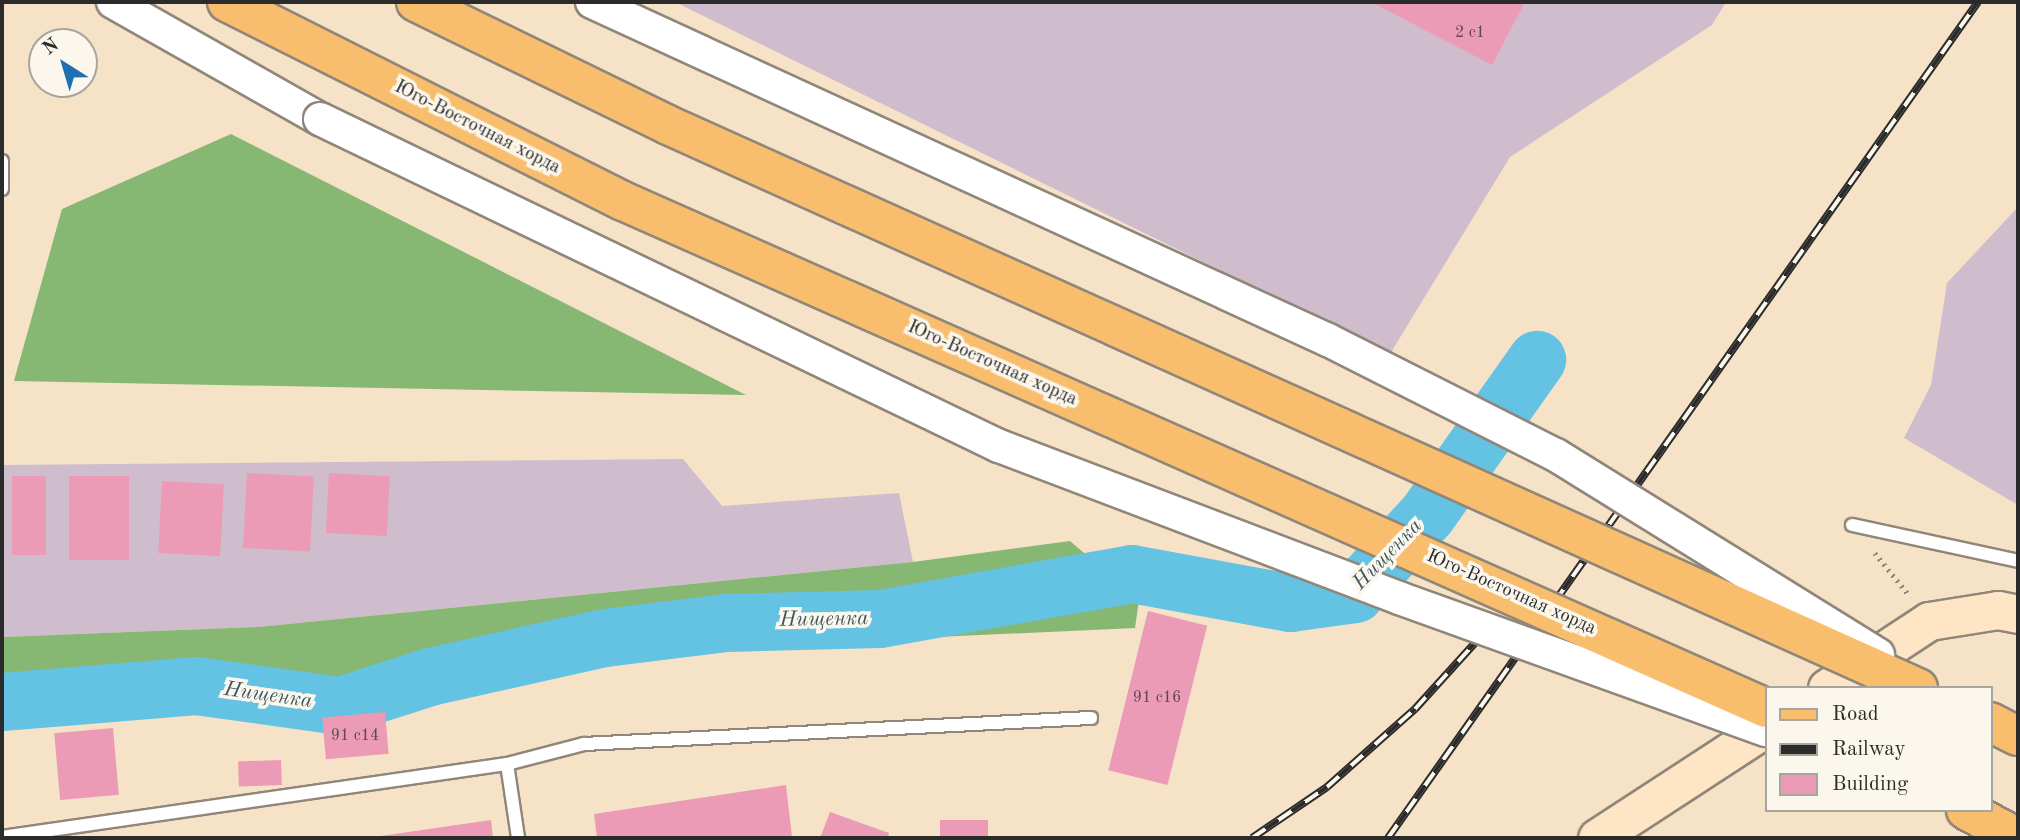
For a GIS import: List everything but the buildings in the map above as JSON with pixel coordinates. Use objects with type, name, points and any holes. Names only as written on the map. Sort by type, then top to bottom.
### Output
[{"type":"main road","name":"Юго-Восточная хорда","points":[[227,2],[623,201],[1764,707]]},
{"type":"main road","points":[[416,2],[681,131],[1914,686]]},
{"type":"main road","points":[[1830,686],[1929,621],[1998,610],[2018,614]]},
{"type":"main road","points":[[1992,723],[2018,737]]},
{"type":"main road","points":[[1597,838],[1764,730]]},
{"type":"main road","points":[[1970,812],[2018,838]]},
{"type":"street","points":[[113,2],[320,119],[999,446],[1399,598],[1764,728]]},
{"type":"street","points":[[592,2],[1328,340],[1556,454],[1927,686]]},
{"type":"lane","points":[[2,161],[2,190]]},
{"type":"lane","points":[[1852,525],[2018,561]]},
{"type":"lane","points":[[2,836],[507,764],[584,744],[1091,718]]},
{"type":"lane","points":[[507,764],[519,838]]},
{"type":"path","points":[[1852,525],[1912,599]]},
{"type":"shaded area","points":[[675,2],[1726,2],[1712,25],[1510,157],[1390,354]]},
{"type":"shaded area","points":[[2018,207],[2018,505],[1904,438],[1931,385],[1947,283]]},
{"type":"shaded area","points":[[683,459],[722,506],[899,493],[913,562],[258,627],[2,637],[2,465]]},
{"type":"green space","points":[[231,134],[746,395],[14,381],[62,209]]},
{"type":"green space","points":[[1070,541],[1139,600],[1135,628],[698,648],[2,728],[2,637],[258,627],[913,562]]},
{"type":"waterway","name":"Нищенка","points":[[2,702],[196,686],[340,706],[430,677],[605,638],[726,623],[880,619],[1132,574],[1290,603],[1355,594],[1428,514],[1537,360]]},
{"type":"railway","points":[[1388,838],[1978,2]]},
{"type":"railway","points":[[1252,838],[1327,787],[1415,709],[1493,623]]}]
